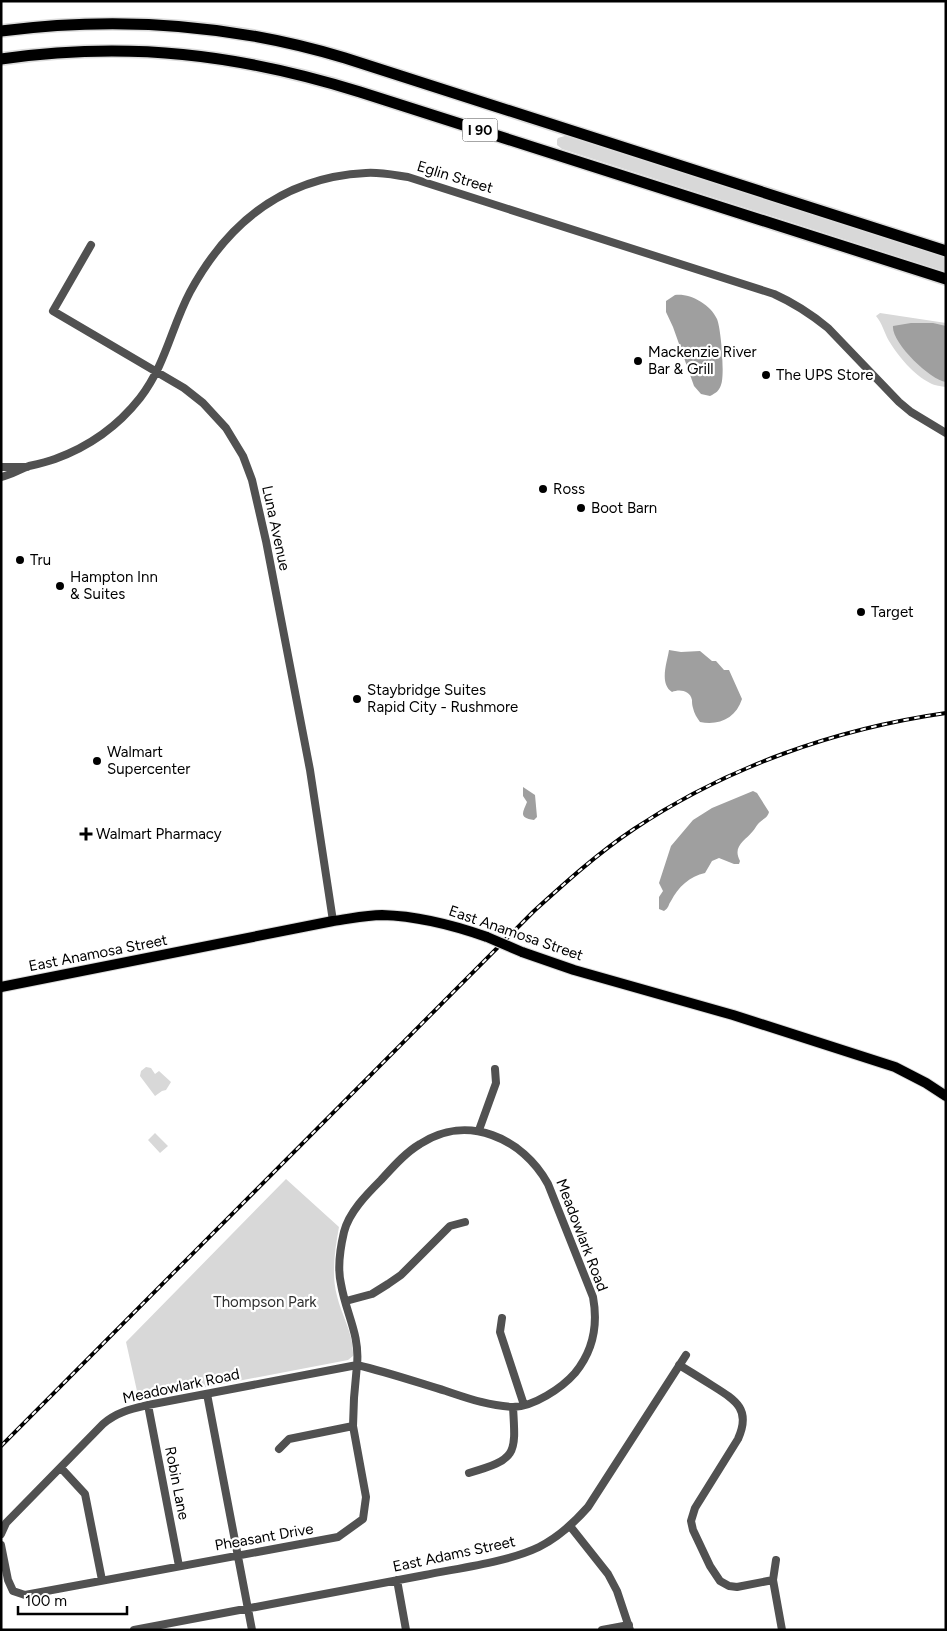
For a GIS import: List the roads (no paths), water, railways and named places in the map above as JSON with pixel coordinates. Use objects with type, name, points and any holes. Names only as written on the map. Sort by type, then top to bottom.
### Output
[{"type":"highway","name":"I 90","points":[[1,31],[72,25],[155,25],[206,28],[283,41],[345,58],[897,236],[946,250]]},
{"type":"highway","name":"I 90","points":[[1,59],[60,53],[136,51],[209,56],[273,67],[360,92],[946,280]]},
{"type":"main road","name":"East Anamosa Street","points":[[1,987],[333,921],[381,915],[424,919],[460,927],[522,952],[574,970],[733,1015],[895,1067],[946,1096]]},
{"type":"street","name":"Eglin Street","points":[[1,477],[66,455],[102,434],[130,409],[157,373],[190,293],[230,234],[248,218],[274,198],[315,181],[354,174],[408,176],[763,289],[806,311],[828,328],[899,402],[911,412],[946,433]]},
{"type":"street","name":"Luna Avenue","points":[[91,246],[53,311],[188,392],[203,403],[219,419],[237,445],[250,474],[266,541],[310,770],[333,921]]},
{"type":"street","name":"Eglin Street","points":[[1,467],[27,467]]},
{"type":"street","points":[[479,1130],[496,1082],[495,1069]]},
{"type":"street","name":"Meadowlark Road","points":[[1,1534],[6,1524],[103,1424],[114,1415],[127,1409],[357,1366],[383,1372],[483,1403],[513,1407],[524,1405],[552,1392],[570,1379],[580,1367],[592,1341],[595,1323],[593,1297],[548,1184],[541,1170],[526,1154],[496,1136],[479,1130],[456,1131],[437,1135],[420,1143],[371,1189],[352,1213],[344,1229],[339,1263],[341,1286],[357,1338],[357,1366]]},
{"type":"street","points":[[346,1301],[372,1294],[388,1284],[401,1275],[450,1226],[465,1222]]},
{"type":"street","points":[[502,1318],[500,1332],[524,1405]]},
{"type":"street","name":"East Adams Street","points":[[134,1630],[516,1556],[537,1548],[555,1538],[570,1526],[588,1507],[686,1355]]},
{"type":"street","name":"Pheasant Drive","points":[[1,1545],[8,1580],[13,1591],[26,1595],[338,1537],[363,1519],[366,1497],[353,1426],[357,1366]]},
{"type":"street","points":[[679,1366],[734,1399],[741,1409],[743,1420],[742,1430],[738,1439],[695,1508],[692,1521],[693,1530],[710,1566],[720,1581],[729,1586],[738,1587],[773,1580]]},
{"type":"street","points":[[207,1394],[252,1630]]},
{"type":"street","name":"Robin Lane","points":[[148,1405],[179,1566]]},
{"type":"street","points":[[469,1473],[503,1461],[511,1453],[515,1442],[513,1407]]},
{"type":"street","points":[[279,1449],[289,1439],[353,1426]]},
{"type":"street","points":[[61,1468],[85,1494],[102,1580]]},
{"type":"street","points":[[570,1526],[608,1574],[617,1591],[630,1627],[602,1630]]},
{"type":"street","points":[[776,1560],[773,1580],[782,1630]]},
{"type":"street","points":[[397,1580],[406,1630]]},
{"type":"railway","points":[[1,1446],[534,911],[608,848],[634,829],[670,807],[744,769],[823,740],[864,729],[946,713]]},
{"type":"place","name":"Mackenzie River Bar & Grill","points":[[638,361]]},
{"type":"place","name":"The UPS Store","points":[[766,375]]},
{"type":"place","name":"Ross","points":[[543,489]]},
{"type":"place","name":"Boot Barn","points":[[581,508]]},
{"type":"place","name":"Tru","points":[[20,560]]},
{"type":"place","name":"Hampton Inn & Suites","points":[[60,586]]},
{"type":"place","name":"Target","points":[[861,612]]},
{"type":"place","name":"Staybridge Suites Rapid City - Rushmore","points":[[357,699]]},
{"type":"place","name":"Walmart Supercenter","points":[[97,761]]},
{"type":"place","name":"Walmart Pharmacy","points":[[86,834]]},
{"type":"park label","name":"Thompson Park","points":[[265,1302]]}]
